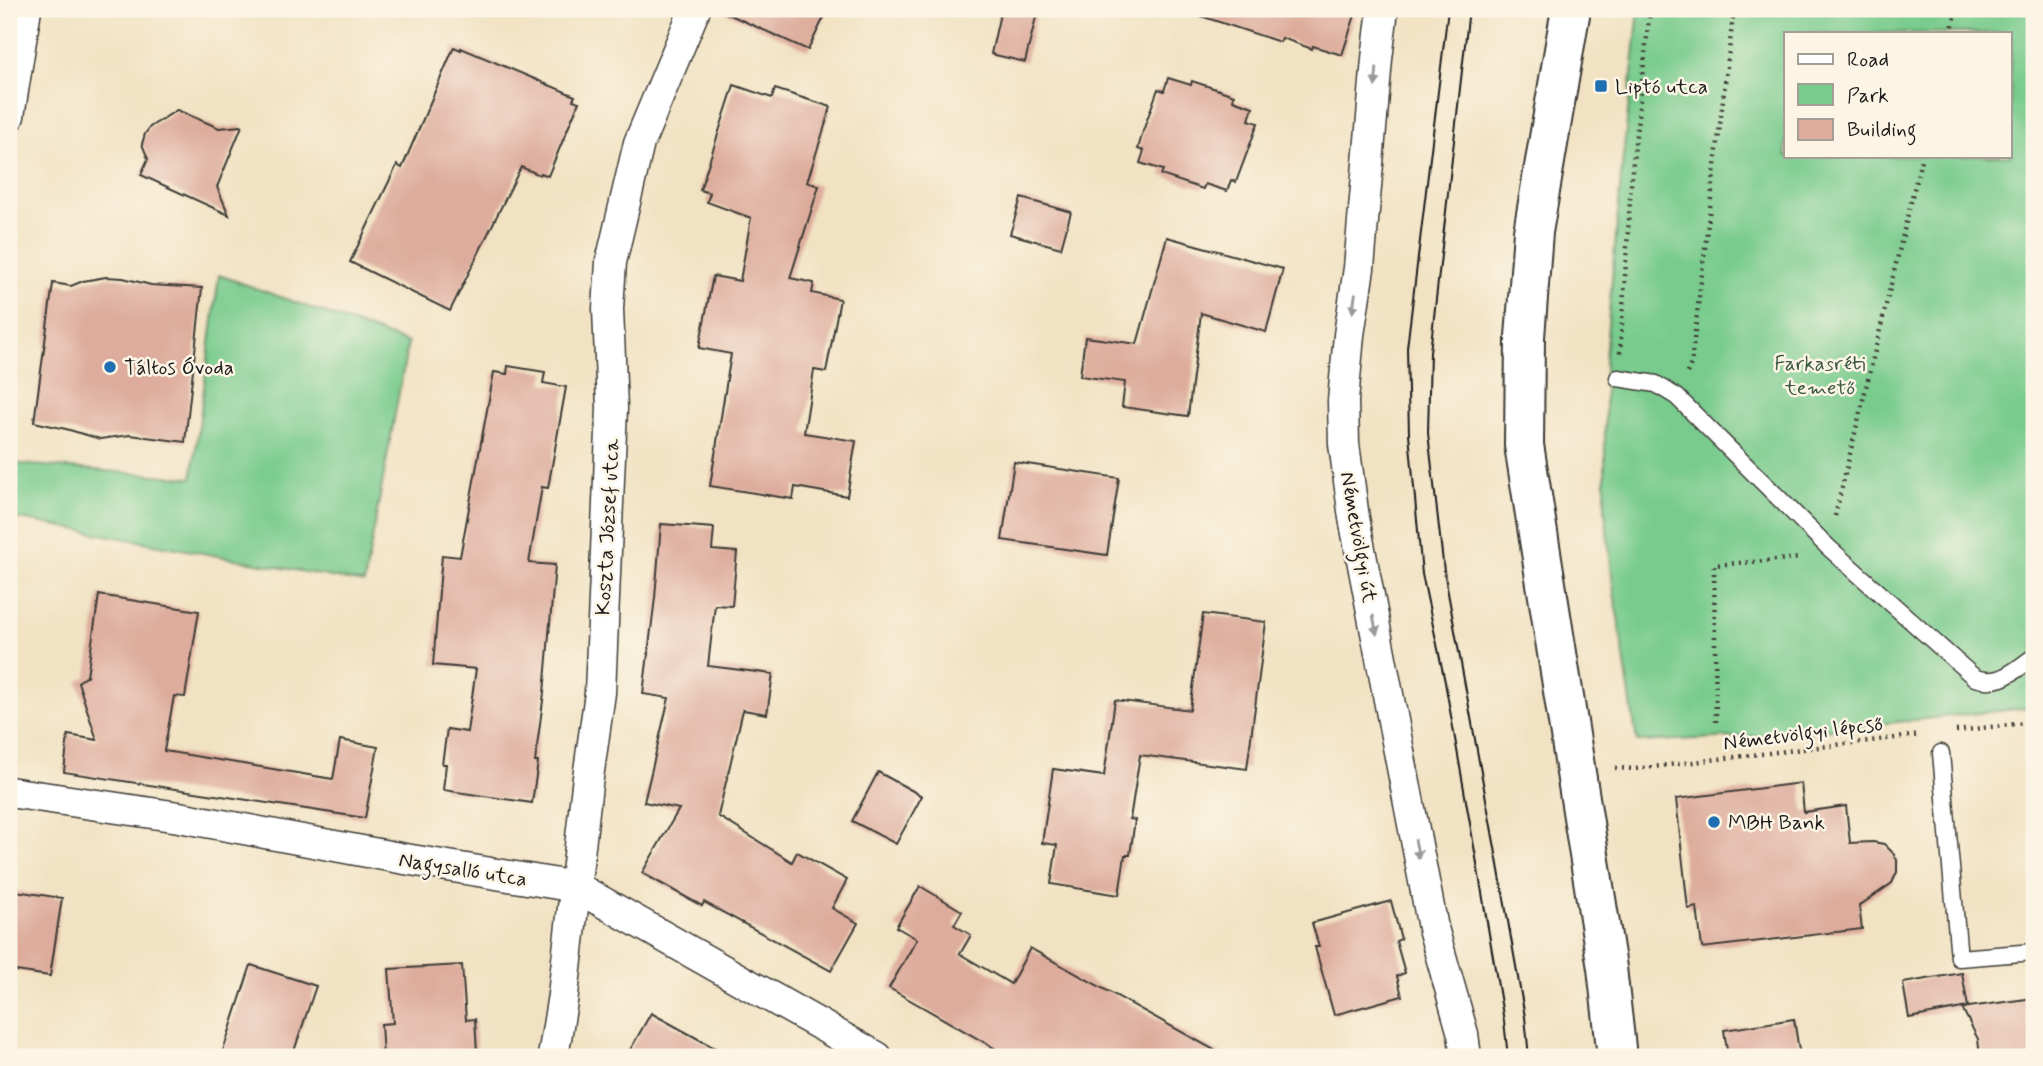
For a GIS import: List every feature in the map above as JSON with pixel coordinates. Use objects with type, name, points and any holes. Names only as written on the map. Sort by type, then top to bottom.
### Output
[{"type":"street","points":[[9,116],[26,9]]},
{"type":"street","name":"Koszta József utca","points":[[553,1057],[600,693],[612,408],[608,309],[611,262],[639,143],[695,9]]},
{"type":"street","name":"Németvölgyi út","points":[[1383,9],[1359,268],[1343,401],[1344,443],[1354,518],[1433,928],[1463,1034],[1466,1057]]},
{"type":"street","points":[[1570,9],[1533,232],[1525,337],[1524,445],[1607,968],[1617,1057]]},
{"type":"street","name":"Nagysalló utca","points":[[9,792],[179,817],[405,859],[576,887],[877,1057]]},
{"type":"lane","points":[[1618,378],[1656,384],[1677,397],[1828,547],[1975,678],[1989,682],[2000,679],[2034,657]]},
{"type":"lane","points":[[1941,753],[1959,958],[2034,952]]},
{"type":"path","points":[[1618,378],[1632,171],[1650,9]]},
{"type":"path","points":[[1677,397],[1691,364],[1734,9]]},
{"type":"path","points":[[1951,32],[1957,9]]},
{"type":"path","points":[[1716,722],[1714,565],[1801,558],[1828,547],[1922,158]]},
{"type":"path","points":[[1952,731],[2034,722]]},
{"type":"path","name":"Németvölgyi lépcső","points":[[1576,767],[1635,769],[1924,735]]},
{"type":"green space","name":"Farkasréti temető","points":[[1639,9],[2034,9],[2034,707],[1777,735],[1637,742],[1613,585],[1605,511],[1605,358]]},
{"type":"green space","points":[[219,275],[408,343],[364,583],[9,517],[9,463],[192,478]]},
{"type":"building","points":[[717,9],[828,9],[808,50]]},
{"type":"building","points":[[1001,9],[1038,9],[1025,62],[991,54]]},
{"type":"building","points":[[1199,9],[1357,9],[1342,55],[1313,46],[1312,49],[1282,38],[1280,42],[1198,15]]},
{"type":"building","points":[[454,47],[575,96],[573,100],[579,102],[548,176],[521,167],[450,311],[350,262],[397,165],[402,168]]},
{"type":"building","points":[[1168,78],[1191,85],[1192,81],[1234,95],[1233,100],[1253,107],[1249,120],[1258,123],[1236,182],[1231,180],[1227,191],[1205,184],[1203,189],[1161,175],[1163,170],[1140,163],[1144,151],[1138,149],[1143,131],[1158,89],[1164,91]]},
{"type":"building","points":[[734,85],[772,98],[775,89],[831,107],[807,182],[819,186],[790,278],[814,283],[812,293],[840,299],[826,372],[814,370],[804,433],[856,441],[847,496],[795,487],[793,499],[710,486],[731,354],[699,348],[713,276],[740,281],[751,218],[707,202],[710,193],[700,190]]},
{"type":"building","points":[[177,110],[219,128],[242,126],[217,187],[229,215],[141,175],[148,159],[142,144],[145,134],[150,127]]},
{"type":"building","points":[[1021,198],[1071,212],[1061,248],[1010,234]]},
{"type":"building","points":[[1167,237],[1283,269],[1266,332],[1201,313],[1188,416],[1122,407],[1125,382],[1080,376],[1085,337],[1137,344]]},
{"type":"building","name":"Táltos Óvoda","points":[[106,277],[151,285],[202,288],[185,442],[130,435],[100,439],[34,422],[53,283],[71,286]]},
{"type":"building","points":[[508,366],[545,372],[543,383],[566,387],[548,488],[542,487],[529,563],[555,565],[532,803],[443,790],[446,764],[442,764],[447,729],[467,732],[476,669],[433,665],[442,555],[460,557],[494,372],[507,374]]},
{"type":"building","points":[[1014,462],[1119,478],[1107,555],[1002,540]]},
{"type":"building","points":[[661,524],[714,528],[712,550],[737,552],[732,606],[715,605],[708,666],[773,674],[767,714],[743,710],[718,816],[792,862],[797,852],[847,880],[832,908],[858,923],[831,971],[704,902],[702,906],[642,873],[679,809],[644,802],[669,698],[643,694]]},
{"type":"building","points":[[99,595],[199,611],[185,697],[174,696],[164,751],[333,779],[340,740],[378,747],[365,818],[64,772],[68,735],[97,740],[78,682],[87,676]]},
{"type":"building","points":[[1203,614],[1266,622],[1247,769],[1140,755],[1130,819],[1135,820],[1130,855],[1125,855],[1119,895],[1051,884],[1057,845],[1042,843],[1053,769],[1104,776],[1115,700],[1190,710]]},
{"type":"building","points":[[878,772],[922,796],[896,844],[852,821]]},
{"type":"building","points":[[1801,783],[1804,812],[1846,806],[1850,843],[1884,844],[1893,853],[1897,860],[1897,872],[1892,883],[1859,906],[1862,929],[1702,948],[1697,907],[1688,909],[1676,799]]},
{"type":"building","points":[[920,886],[962,911],[954,925],[971,935],[960,954],[1011,984],[1030,948],[1227,1057],[1010,1057],[889,988],[917,939],[896,927]]},
{"type":"building","points":[[9,890],[62,898],[50,976],[9,970]]},
{"type":"building","points":[[1391,901],[1401,939],[1396,941],[1405,973],[1397,976],[1402,996],[1334,1015],[1315,947],[1319,947],[1312,923]]},
{"type":"building","points":[[251,965],[316,986],[292,1057],[221,1057]]},
{"type":"building","points":[[462,965],[466,1020],[475,1019],[477,1052],[383,1057],[381,1024],[393,1023],[389,969]]},
{"type":"building","points":[[1962,973],[1968,1007],[1909,1018],[1903,983]]},
{"type":"building","points":[[2034,998],[2034,1057],[1980,1057],[1978,1039],[1962,1008]]},
{"type":"building","points":[[651,1013],[731,1057],[626,1057]]},
{"type":"building","points":[[1794,1019],[1800,1057],[1728,1057],[1724,1030]]},
{"type":"tram line","points":[[1448,9],[1407,348],[1409,434],[1422,574],[1445,682],[1508,1057]]},
{"type":"tram line","points":[[1469,9],[1430,352],[1428,433],[1444,571],[1525,1017],[1529,1057]]},
{"type":"place","name":"Liptó utca","points":[[1601,86]]},
{"type":"place","name":"Táltos Óvoda","points":[[110,367]]},
{"type":"place","name":"MBH Bank","points":[[1714,822]]}]
